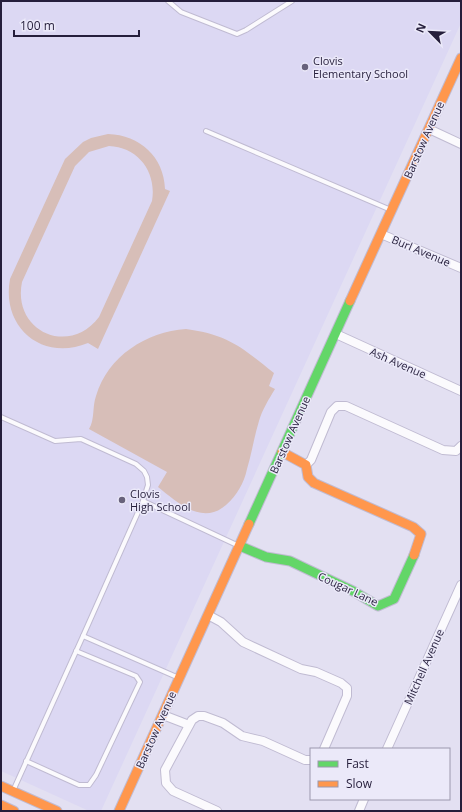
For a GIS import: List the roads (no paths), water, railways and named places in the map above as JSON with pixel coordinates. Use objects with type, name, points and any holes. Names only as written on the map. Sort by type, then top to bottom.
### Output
[{"type":"street","name":"Barstow Avenue","points":[[119,811],[461,58]]},
{"type":"street","points":[[429,129],[461,144]]},
{"type":"street","name":"Burl Avenue","points":[[381,234],[461,268]]},
{"type":"street","name":"Ash Avenue","points":[[336,334],[461,391]]},
{"type":"street","points":[[282,452],[306,465],[311,460],[331,412],[337,406],[346,406],[443,450],[456,451],[461,446]]},
{"type":"street","name":"Cougar Lane","points":[[240,546],[266,556],[290,561],[354,591],[378,606],[386,604],[394,599],[420,540],[421,534],[412,527],[314,483],[308,477],[306,465]]},
{"type":"street","name":"Mitchell Avenue","points":[[387,748],[461,585]]},
{"type":"street","points":[[208,615],[222,622],[243,642],[301,669],[316,672],[341,683],[347,688],[347,696],[324,748]]},
{"type":"street","points":[[163,715],[189,725]]},
{"type":"street","points":[[218,811],[173,791],[166,783],[165,770],[189,725],[198,716],[204,716],[224,723],[242,736],[263,741],[305,760],[310,760]]},
{"type":"street","points":[[1,786],[57,811]]},
{"type":"street","points":[[359,811],[364,800]]},
{"type":"street","points":[[1,805],[14,811]]},
{"type":"lane","points":[[168,1],[181,12],[237,34],[246,30],[292,1]]},
{"type":"lane","points":[[206,131],[392,211]]},
{"type":"lane","points":[[1,417],[55,441],[81,439],[136,464],[144,470],[148,485],[143,501],[12,791]]},
{"type":"lane","points":[[143,501],[240,546]]},
{"type":"lane","points":[[83,636],[179,679]]},
{"type":"lane","points":[[26,761],[79,785],[89,785],[96,775],[140,682],[136,676],[76,651]]},
{"type":"place","name":"Clovis Elementary School","points":[[305,67]]},
{"type":"place","name":"Clovis High School","points":[[122,500]]}]
